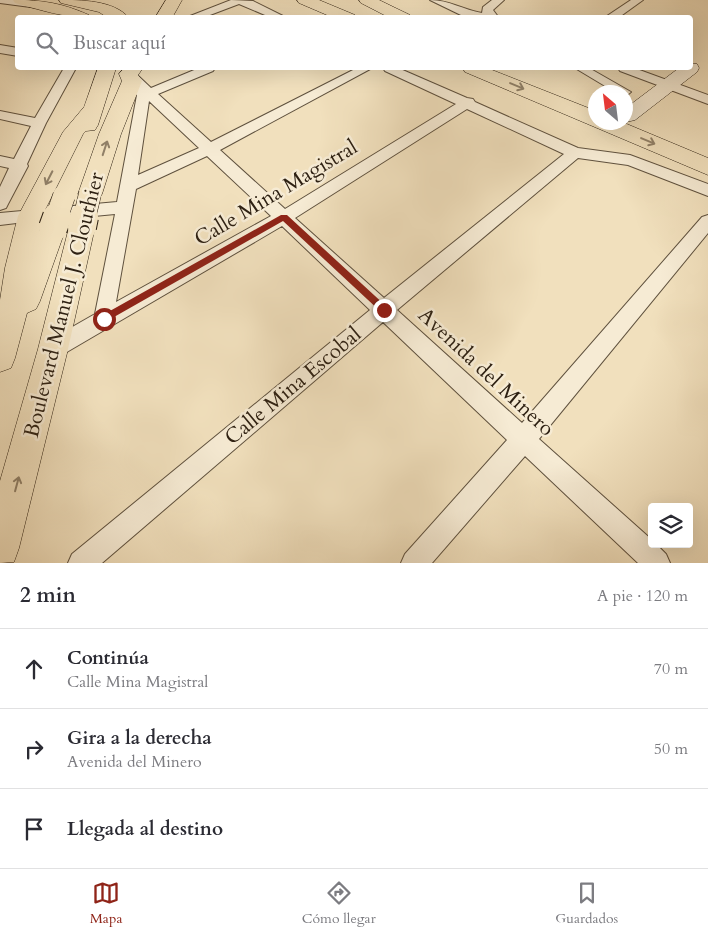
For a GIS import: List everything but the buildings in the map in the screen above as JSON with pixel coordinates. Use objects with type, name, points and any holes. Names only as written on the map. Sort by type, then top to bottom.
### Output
[{"type":"main road","points":[[20,0],[70,12],[87,11],[124,14]]},
{"type":"main road","points":[[67,0],[87,11]]},
{"type":"main road","points":[[305,0],[335,15]]},
{"type":"main road","points":[[367,0],[398,15]]},
{"type":"main road","name":"Boulevard Manuel J. Clouthier","points":[[0,370],[55,223],[105,70]]},
{"type":"main road","points":[[477,70],[588,116]]},
{"type":"main road","points":[[522,70],[588,99]]},
{"type":"main road","name":"Boulevard Manuel J. Clouthier","points":[[0,548],[54,349],[55,223],[90,194],[110,134],[140,93],[132,81],[131,71]]},
{"type":"main road","points":[[0,358],[13,310],[18,268],[55,223],[74,132],[94,108]]},
{"type":"main road","points":[[633,117],[708,147]]},
{"type":"main road","points":[[622,130],[708,167]]},
{"type":"street","points":[[0,0],[46,6]]},
{"type":"street","points":[[435,0],[472,15]]},
{"type":"street","points":[[490,15],[487,9],[499,0]]},
{"type":"street","points":[[614,15],[638,0]]},
{"type":"street","points":[[198,15],[232,2],[242,1],[275,15]]},
{"type":"street","points":[[0,49],[15,52]]},
{"type":"street","points":[[0,204],[20,166],[39,122],[69,70]]},
{"type":"street","points":[[54,349],[104,319],[128,186],[140,93],[203,70]]},
{"type":"street","points":[[128,186],[210,149],[362,70]]},
{"type":"street","points":[[394,70],[468,102],[575,153],[630,160],[708,190]]},
{"type":"street","points":[[585,70],[611,85]]},
{"type":"street","points":[[629,70],[708,100]]},
{"type":"street","points":[[633,112],[646,104],[686,70]]},
{"type":"street","name":"Avenida del Minero","points":[[140,93],[210,149],[657,563]]},
{"type":"street","points":[[633,97],[646,104]]},
{"type":"street","name":"Calle Mina Magistral","points":[[104,319],[284,217],[468,102]]},
{"type":"street","points":[[0,115],[39,122]]},
{"type":"street","name":"Calle Mina Escobal","points":[[81,563],[575,153]]},
{"type":"street","points":[[0,161],[20,166]]},
{"type":"street","points":[[0,219],[55,223],[124,207]]},
{"type":"street","points":[[414,563],[524,439],[708,221]]},
{"type":"route","points":[[104,319],[284,217],[384,310]]}]
